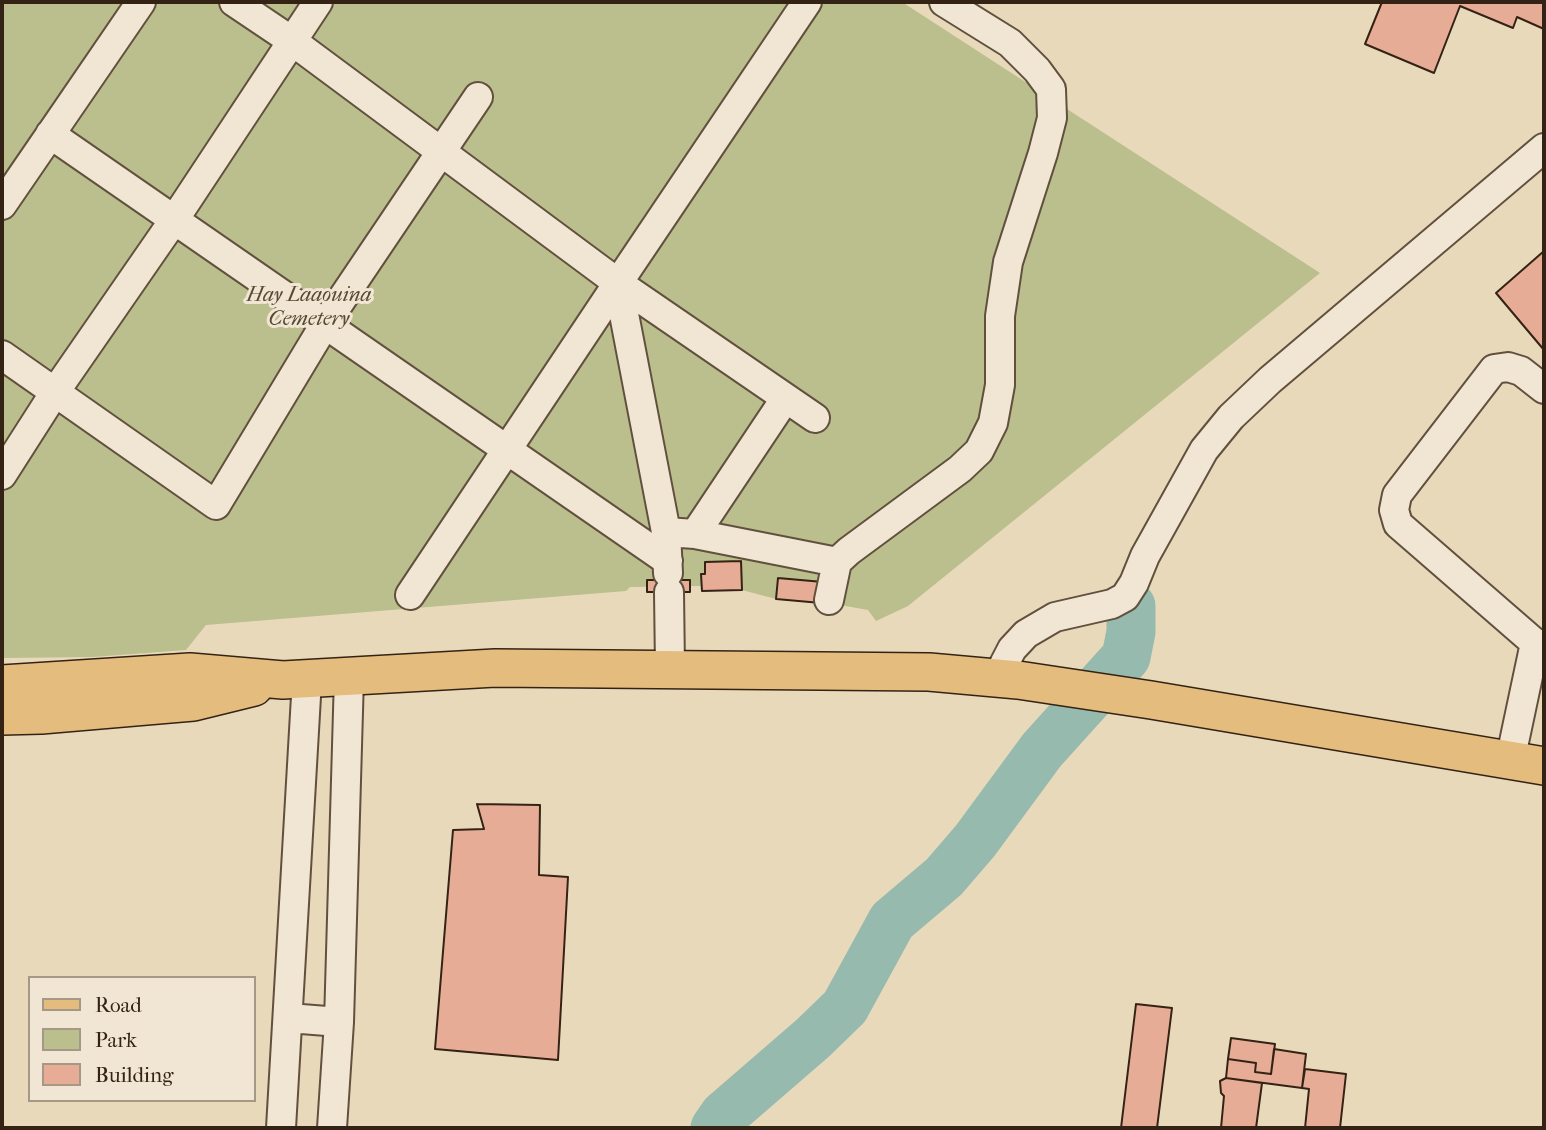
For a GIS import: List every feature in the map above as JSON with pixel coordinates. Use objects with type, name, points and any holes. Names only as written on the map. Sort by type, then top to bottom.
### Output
[{"type":"main road","points":[[2,684],[190,672],[295,679],[495,668],[929,672],[1008,679],[1151,700],[1527,764]]},
{"type":"main road","points":[[2,716],[193,702],[295,679]]},
{"type":"street","points":[[2,205],[12,171],[51,134],[141,2]]},
{"type":"street","points":[[234,2],[292,41],[618,283],[815,418]]},
{"type":"street","points":[[2,475],[318,2]]},
{"type":"street","points":[[410,595],[807,2]]},
{"type":"street","points":[[829,600],[837,562],[960,469],[979,451],[989,432],[1000,385],[1000,316],[1008,262],[1052,117],[1051,89],[1037,70],[1010,43],[944,2]]},
{"type":"street","points":[[2,355],[216,505],[325,324],[478,97]]},
{"type":"street","points":[[51,134],[508,449],[669,578]]},
{"type":"street","points":[[1008,679],[1012,649],[1026,634],[1055,617],[1112,604],[1125,597],[1204,450],[1231,417],[1270,380],[1544,148]]},
{"type":"street","points":[[618,283],[666,532],[670,668]]},
{"type":"street","points":[[1527,764],[1539,644],[1398,524],[1394,510],[1397,495],[1494,369],[1521,371],[1544,389]]},
{"type":"street","points":[[695,534],[785,399]]},
{"type":"street","points":[[666,532],[695,534],[837,562]]},
{"type":"street","points":[[332,1128],[339,1022],[349,677]]},
{"type":"street","points":[[281,1128],[289,1018],[295,679]]},
{"type":"street","points":[[289,1018],[339,1022]]},
{"type":"green space","name":"Hay Laaouina Cemetery","points":[[2,2],[902,2],[1320,273],[908,606],[876,621],[868,610],[776,599],[742,590],[702,591],[701,586],[630,587],[626,591],[206,625],[186,650],[93,657],[2,658]]},
{"type":"building","points":[[1382,2],[1544,2],[1544,29],[1517,17],[1513,28],[1460,6],[1434,73],[1365,44]]},
{"type":"building","points":[[1544,251],[1544,350],[1496,293]]},
{"type":"building","points":[[741,561],[742,590],[702,591],[701,574],[705,574],[705,562]]},
{"type":"building","points":[[778,578],[823,582],[821,603],[776,599]]},
{"type":"building","points":[[647,580],[690,580],[690,592],[647,592]]},
{"type":"building","points":[[477,804],[540,805],[539,875],[568,877],[558,1060],[435,1049],[453,830],[484,829]]},
{"type":"building","points":[[1136,1004],[1172,1008],[1157,1128],[1121,1128]]},
{"type":"building","points":[[1231,1038],[1275,1044],[1271,1074],[1255,1072],[1256,1063],[1228,1059]]},
{"type":"building","points":[[1274,1049],[1306,1054],[1302,1088],[1226,1078],[1228,1059],[1256,1063],[1255,1072],[1271,1074]]},
{"type":"building","points":[[1305,1069],[1346,1074],[1340,1128],[1305,1128],[1309,1089],[1302,1088]]},
{"type":"building","points":[[1226,1078],[1262,1083],[1256,1128],[1221,1128],[1224,1096],[1221,1093],[1220,1081]]},
{"type":"waterway","points":[[715,1128],[724,1115],[845,1007],[892,921],[944,877],[975,841],[1042,750],[1126,657],[1131,632],[1131,606]]}]
